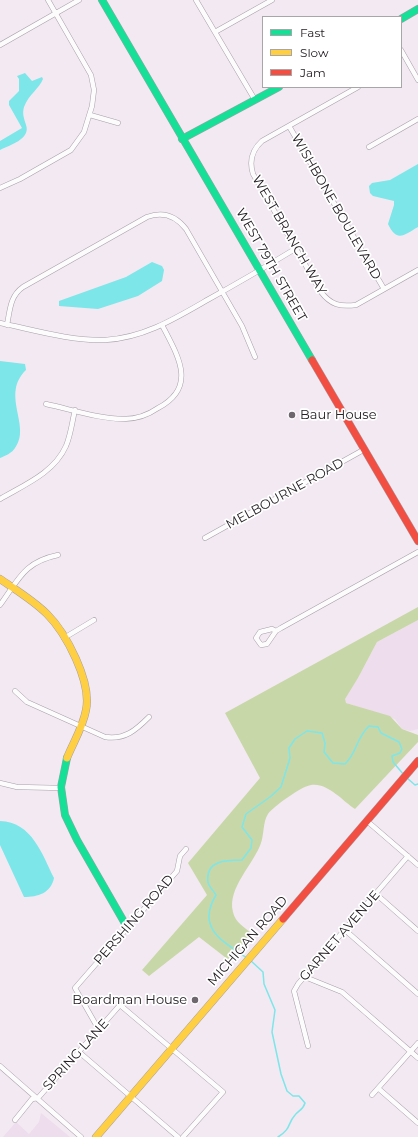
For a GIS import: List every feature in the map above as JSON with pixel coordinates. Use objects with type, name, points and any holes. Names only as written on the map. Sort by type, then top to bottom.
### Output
[{"type":"main road","name":"WEST 79TH STREET","points":[[102,0],[418,541]]},
{"type":"main road","points":[[402,18],[418,9]]},
{"type":"main road","points":[[182,139],[276,88]]},
{"type":"main road","points":[[0,579],[47,614],[64,638],[85,681],[88,700],[81,726],[66,759],[60,788],[62,805],[71,830],[128,927]]},
{"type":"main road","name":"MICHIGAN ROAD","points":[[96,1137],[416,764]]},
{"type":"street","points":[[0,188],[20,179],[70,151],[82,137],[90,115],[94,94],[92,78],[48,0]]},
{"type":"street","points":[[0,45],[79,0]]},
{"type":"street","points":[[196,0],[255,100]]},
{"type":"street","points":[[215,32],[272,0]]},
{"type":"street","points":[[402,52],[418,80]]},
{"type":"street","points":[[402,62],[407,60]]},
{"type":"street","points":[[289,126],[356,88]]},
{"type":"street","points":[[90,115],[118,123]]},
{"type":"street","points":[[368,147],[418,119]]},
{"type":"street","name":"WEST BRANCH WAY","points":[[289,126],[262,141],[256,147],[252,157],[251,168],[255,180],[295,249],[321,292],[329,300],[339,306],[356,304],[384,289]]},
{"type":"street","name":"WISHBONE BOULEVARD","points":[[289,126],[384,289]]},
{"type":"street","points":[[7,325],[12,301],[15,294],[23,287],[148,217],[157,214],[167,215],[178,220],[186,229],[242,326],[255,357]]},
{"type":"street","points":[[0,323],[74,338],[104,340],[133,336],[162,325],[295,249]]},
{"type":"street","points":[[384,289],[418,270]]},
{"type":"street","points":[[46,404],[114,418],[130,419],[147,414],[172,400],[180,387],[181,368],[176,352],[162,325]]},
{"type":"street","points":[[0,499],[40,476],[54,464],[66,444],[74,410]]},
{"type":"street","name":"MELBOURNE ROAD","points":[[205,538],[365,449]]},
{"type":"street","points":[[276,631],[418,552]]},
{"type":"street","points":[[0,605],[24,572],[33,564],[43,558],[58,555]]},
{"type":"street","points":[[64,638],[94,620]]},
{"type":"street","points":[[15,691],[27,702],[106,737],[120,737],[135,730],[149,716]]},
{"type":"street","points":[[0,783],[17,787],[60,788]]},
{"type":"street","points":[[367,821],[418,865]]},
{"type":"street","name":"PERSHING ROAD","points":[[99,1030],[75,988],[177,871],[180,856],[186,849]]},
{"type":"street","name":"GARNET AVENUE","points":[[308,1046],[294,991],[408,856]]},
{"type":"street","points":[[376,894],[418,931]]},
{"type":"street","points":[[345,930],[418,994]]},
{"type":"street","points":[[305,977],[342,992],[418,1058]]},
{"type":"street","name":"SPRING LANE","points":[[15,1120],[32,1099],[38,1098],[120,1005],[172,1048]]},
{"type":"street","points":[[372,1095],[379,1089],[418,1043]]},
{"type":"street","points":[[172,1048],[223,1092],[184,1137]]},
{"type":"street","points":[[79,1052],[178,1137]]},
{"type":"street","points":[[0,1066],[81,1137]]},
{"type":"street","points":[[379,1089],[418,1123]]},
{"type":"shaded area","points":[[418,620],[418,729],[410,731],[402,729],[395,719],[346,703],[344,699],[358,678],[377,642]]},
{"type":"shaded area","points":[[41,1113],[70,1137],[3,1137],[16,1122],[29,1134],[39,1122]]},
{"type":"green space","points":[[418,607],[418,620],[377,642],[345,699],[346,703],[390,716],[402,729],[418,735],[418,742],[355,809],[329,789],[317,785],[307,786],[301,789],[276,806],[266,817],[263,836],[258,851],[237,885],[232,903],[234,916],[240,924],[251,933],[230,961],[199,937],[149,976],[142,970],[207,895],[188,863],[260,778],[225,713]]},
{"type":"water","points":[[25,73],[32,81],[42,77],[43,79],[24,107],[23,114],[27,130],[23,138],[19,141],[0,150],[0,141],[22,128],[9,105],[9,101],[19,91],[19,79],[17,76]]},
{"type":"water","points":[[418,164],[418,227],[401,236],[395,234],[388,224],[394,201],[373,196],[370,193],[369,186],[372,183],[390,180]]},
{"type":"water","points":[[152,262],[162,266],[164,270],[162,281],[138,296],[98,309],[59,306],[59,301],[126,277]]},
{"type":"water","points":[[0,361],[25,364],[26,370],[19,380],[16,390],[20,430],[19,439],[12,451],[0,458]]},
{"type":"water","points":[[0,821],[11,823],[20,827],[28,833],[34,841],[54,878],[47,891],[39,895],[24,897],[0,845]]},
{"type":"waterway","points":[[247,958],[221,939],[210,925],[209,916],[211,906],[216,895],[208,884],[208,875],[213,865],[224,861],[242,860],[251,848],[252,840],[242,827],[246,814],[281,787],[290,758],[289,748],[295,739],[307,731],[322,733],[325,743],[324,752],[333,763],[345,764],[352,755],[361,735],[369,726],[378,727],[381,733],[399,742],[402,749],[400,753],[392,756],[393,762],[404,775]]},
{"type":"waterway","points":[[407,778],[415,785],[418,784]]},
{"type":"waterway","points":[[250,960],[263,972],[264,984],[275,1010],[272,1032],[281,1074],[287,1091],[293,1096],[299,1096],[305,1103],[302,1109],[296,1113],[285,1131],[278,1137]]},
{"type":"traffic: fast","points":[[102,0],[312,360]]},
{"type":"traffic: fast","points":[[402,18],[418,9]]},
{"type":"traffic: fast","points":[[182,139],[277,88]]},
{"type":"traffic: fast","points":[[67,758],[61,787],[65,815],[77,840],[127,927]]},
{"type":"traffic: slow","points":[[0,579],[36,604],[54,622],[69,645],[81,672],[87,699],[86,710],[80,729],[67,758]]},
{"type":"traffic: slow","points":[[96,1137],[283,919]]},
{"type":"traffic: jam","points":[[312,360],[418,541]]},
{"type":"traffic: jam","points":[[283,919],[418,761]]},
{"type":"place","name":"Baur House","points":[[292,415]]},
{"type":"place","name":"Boardman House","points":[[195,1000]]}]
